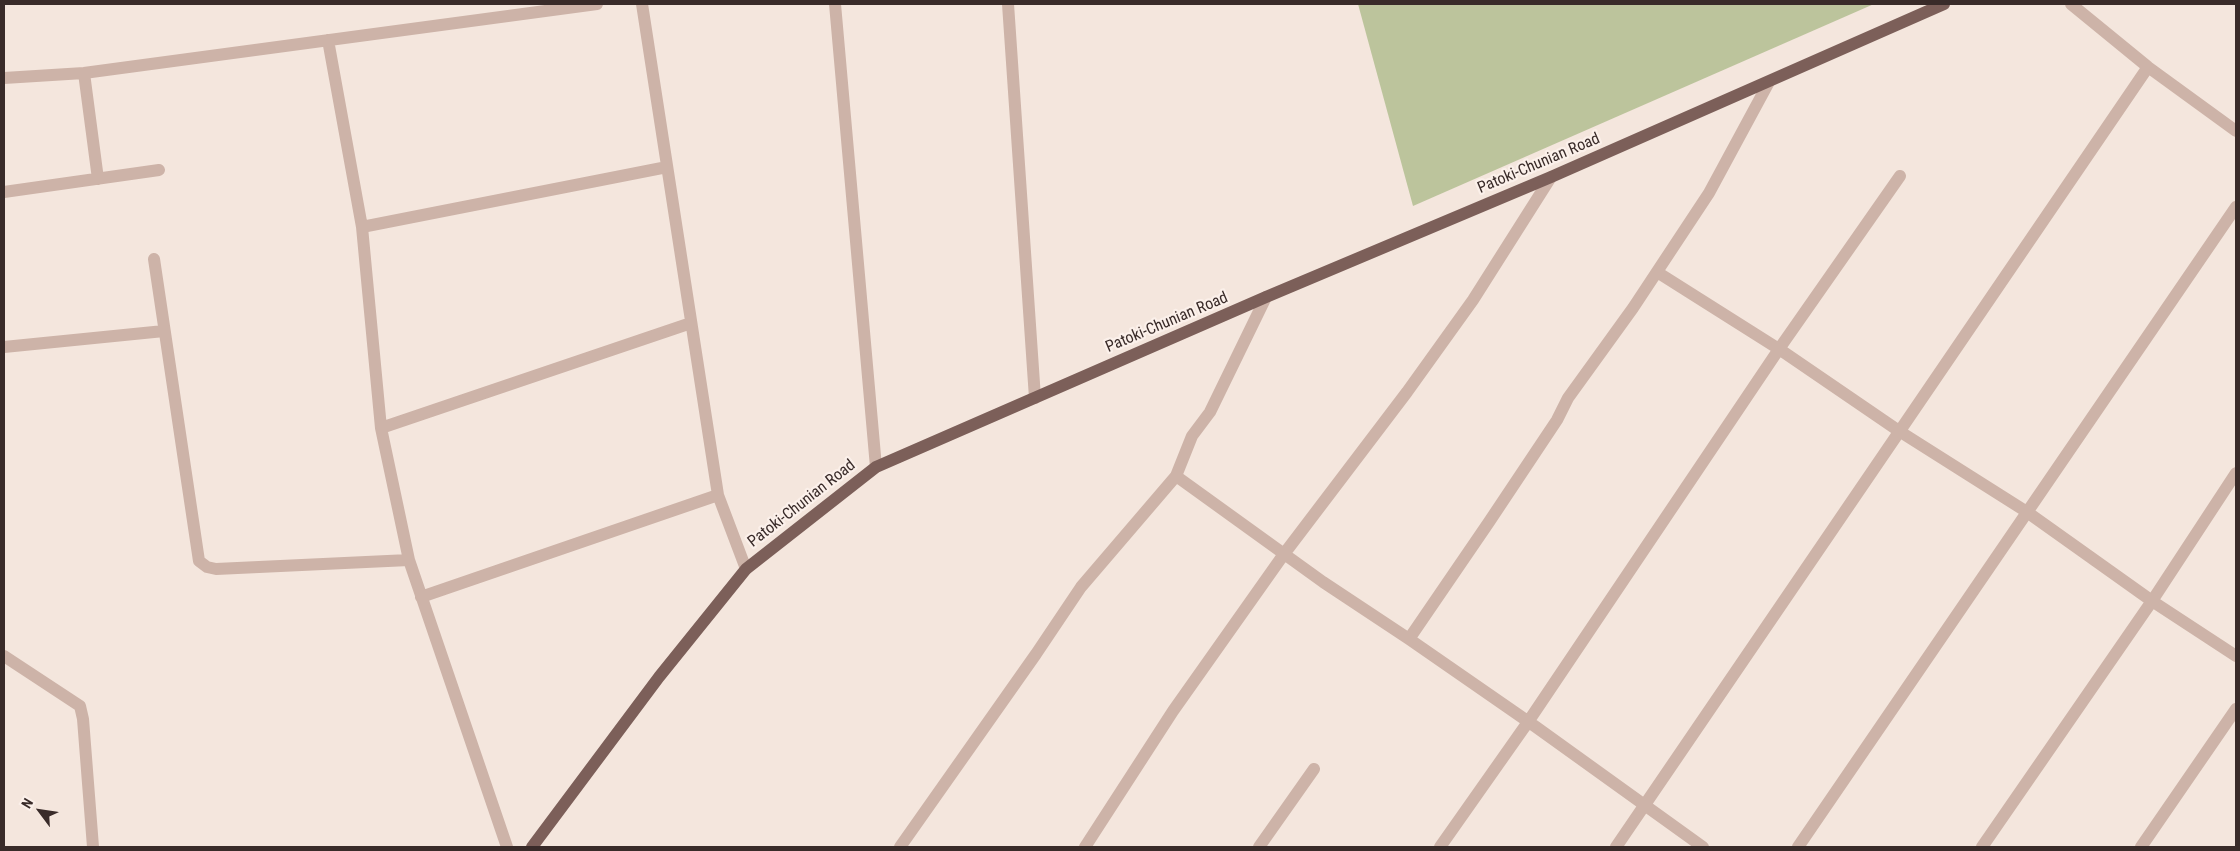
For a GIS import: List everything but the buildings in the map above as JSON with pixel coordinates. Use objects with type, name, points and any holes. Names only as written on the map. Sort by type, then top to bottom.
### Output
[{"type":"main road","name":"Patoki-Chunian Road","points":[[532,847],[659,677],[746,569],[876,467],[1266,297],[1551,177],[1944,4]]},
{"type":"street","points":[[4,78],[84,73],[597,4]]},
{"type":"street","points":[[642,4],[718,495],[746,569]]},
{"type":"street","points":[[835,4],[876,467]]},
{"type":"street","points":[[1008,4],[1035,398]]},
{"type":"street","points":[[2071,4],[2148,67],[2236,131]]},
{"type":"street","points":[[328,40],[362,227],[381,428],[409,560],[508,847]]},
{"type":"street","points":[[1616,847],[2148,67]]},
{"type":"street","points":[[84,73],[98,179]]},
{"type":"street","points":[[1409,639],[1557,420],[1568,398],[1657,272],[1709,193],[1769,82]]},
{"type":"street","points":[[362,227],[667,167]]},
{"type":"street","points":[[4,192],[159,170]]},
{"type":"street","points":[[1440,847],[1528,722],[1778,349],[1900,176]]},
{"type":"street","points":[[1084,847],[1173,712],[1284,554],[1407,392],[1467,308],[1551,177]]},
{"type":"street","points":[[1798,847],[2236,207]]},
{"type":"street","points":[[154,260],[199,561],[207,567],[216,569],[409,560]]},
{"type":"street","points":[[1657,272],[1778,349],[1899,431],[2027,512],[2152,601],[2236,656]]},
{"type":"street","points":[[900,847],[1081,587],[1176,476],[1192,436],[1210,412],[1266,297]]},
{"type":"street","points":[[381,428],[691,323]]},
{"type":"street","points":[[4,346],[164,331]]},
{"type":"street","points":[[1982,847],[2152,601],[2236,473]]},
{"type":"street","points":[[1176,476],[1284,554],[1528,722],[1703,847]]},
{"type":"street","points":[[421,597],[718,495]]},
{"type":"street","points":[[4,656],[80,706],[83,719],[93,847]]},
{"type":"street","points":[[2141,847],[2236,709]]},
{"type":"street","points":[[1259,847],[1314,769]]},
{"type":"green space","points":[[1358,4],[1874,4],[1413,206]]}]
